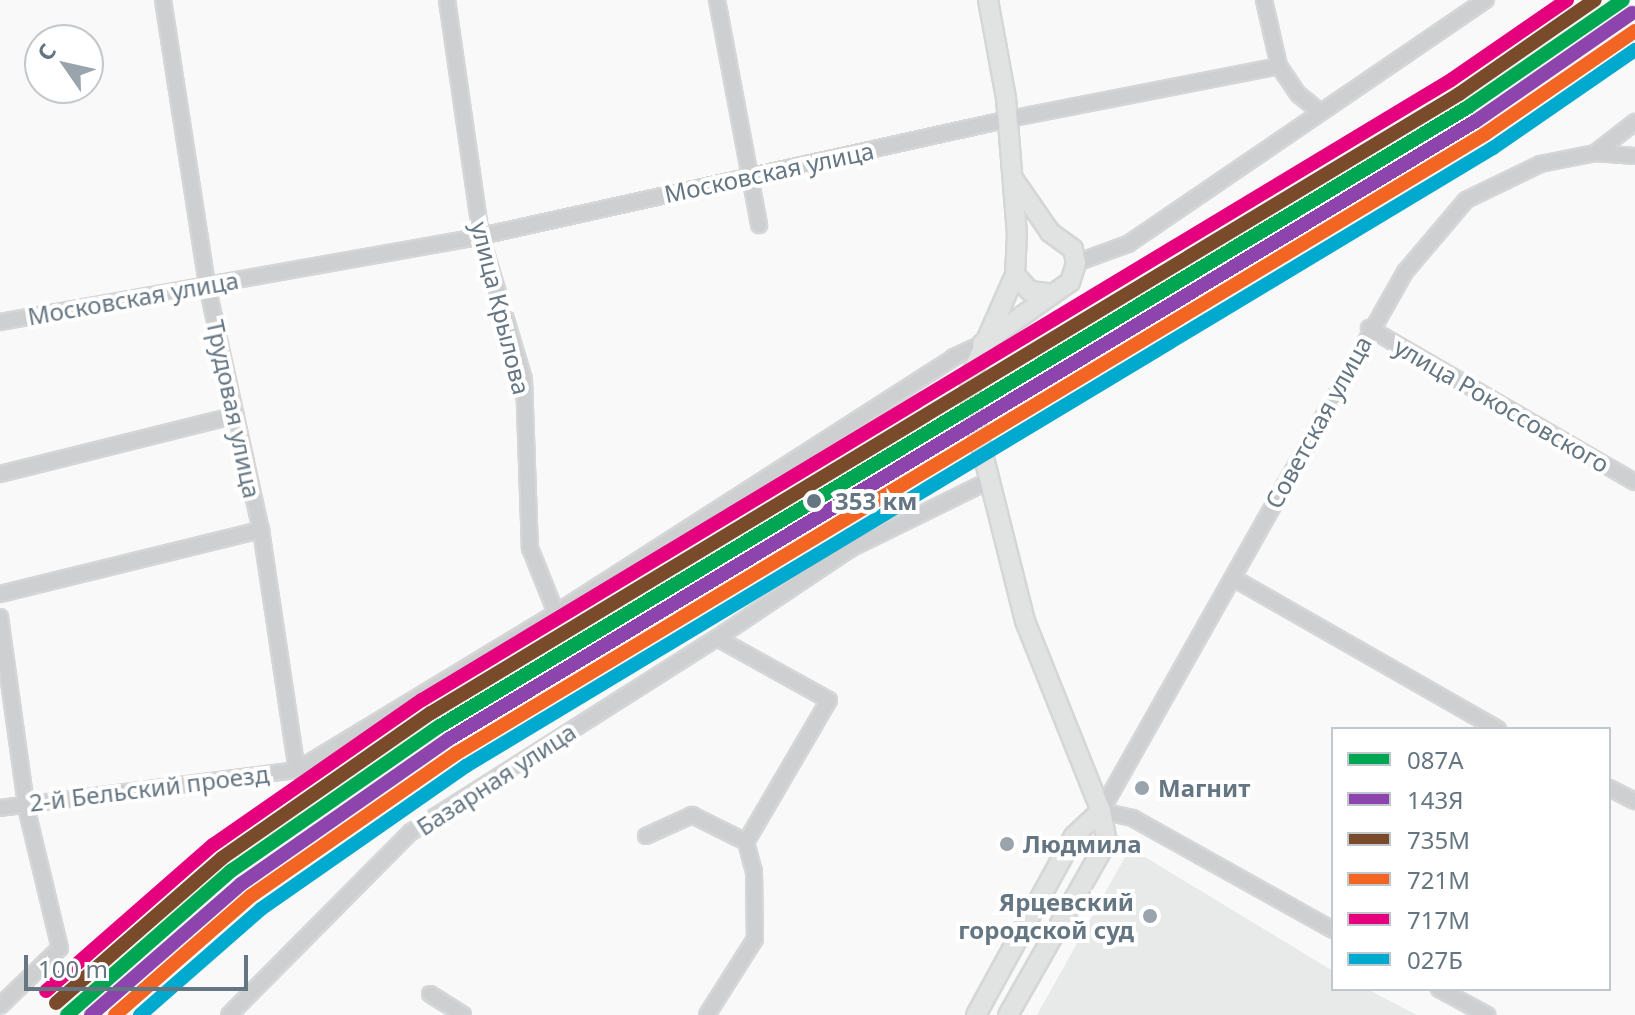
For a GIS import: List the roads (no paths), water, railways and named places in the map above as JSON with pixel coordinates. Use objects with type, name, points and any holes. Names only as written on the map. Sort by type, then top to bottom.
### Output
[{"type":"main road","points":[[988,0],[1009,119],[1014,180],[1015,275],[980,345],[970,377],[988,481],[1041,672],[1101,811],[1107,841],[1008,1015]]},
{"type":"main road","points":[[1014,180],[1050,232]]},
{"type":"main road","points":[[980,345],[1070,282],[1076,263],[1064,238],[1050,232],[1030,235],[1016,250]]},
{"type":"main road","points":[[1015,275],[1030,291],[1053,294]]},
{"type":"main road","name":"Советская улица","points":[[976,1015],[1074,836],[1101,811]]},
{"type":"street","name":"Трудовая улица","points":[[163,0],[207,285],[261,530],[297,770]]},
{"type":"street","name":"улица Крылова","points":[[447,0],[481,236],[524,379],[530,548],[556,613]]},
{"type":"street","points":[[717,0],[759,225]]},
{"type":"street","points":[[1264,0],[1279,66],[1298,94],[1320,112]]},
{"type":"street","points":[[1076,263],[1128,244],[1486,0]]},
{"type":"street","name":"Московская улица","points":[[0,322],[481,236],[1009,119],[1279,66]]},
{"type":"street","points":[[1595,153],[1635,122]]},
{"type":"street","name":"Советская улица","points":[[1101,811],[1369,328],[1405,272],[1466,200],[1540,164],[1595,153],[1635,156]]},
{"type":"street","name":"улица Рокоссовского","points":[[1369,328],[1635,482]]},
{"type":"street","points":[[297,770],[556,613],[954,357],[980,345]]},
{"type":"street","points":[[0,474],[236,415]]},
{"type":"street","name":"Базарная улица","points":[[229,1015],[411,832],[717,638],[850,549],[988,481]]},
{"type":"street","points":[[0,594],[261,530]]},
{"type":"street","points":[[1233,578],[1494,727]]},
{"type":"street","points":[[0,617],[26,803],[60,948],[0,1006]]},
{"type":"street","points":[[707,1015],[755,939],[754,871],[746,842],[829,700],[717,638]]},
{"type":"street","name":"2-й Бельский проезд","points":[[0,808],[297,770]]},
{"type":"street","points":[[1611,789],[1635,801]]},
{"type":"street","points":[[1101,811],[1133,818],[1331,929]]},
{"type":"street","points":[[646,836],[692,815],[746,842]]},
{"type":"street","points":[[1443,991],[1487,1015]]},
{"type":"street","points":[[430,994],[463,1015]]},
{"type":"place","name":"353 км","points":[[814,501]]},
{"type":"place","name":"Магнит","points":[[1142,788]]},
{"type":"place","name":"Людмила","points":[[1007,844]]},
{"type":"place","name":"Ярцевский городской суд","points":[[1150,916]]}]
